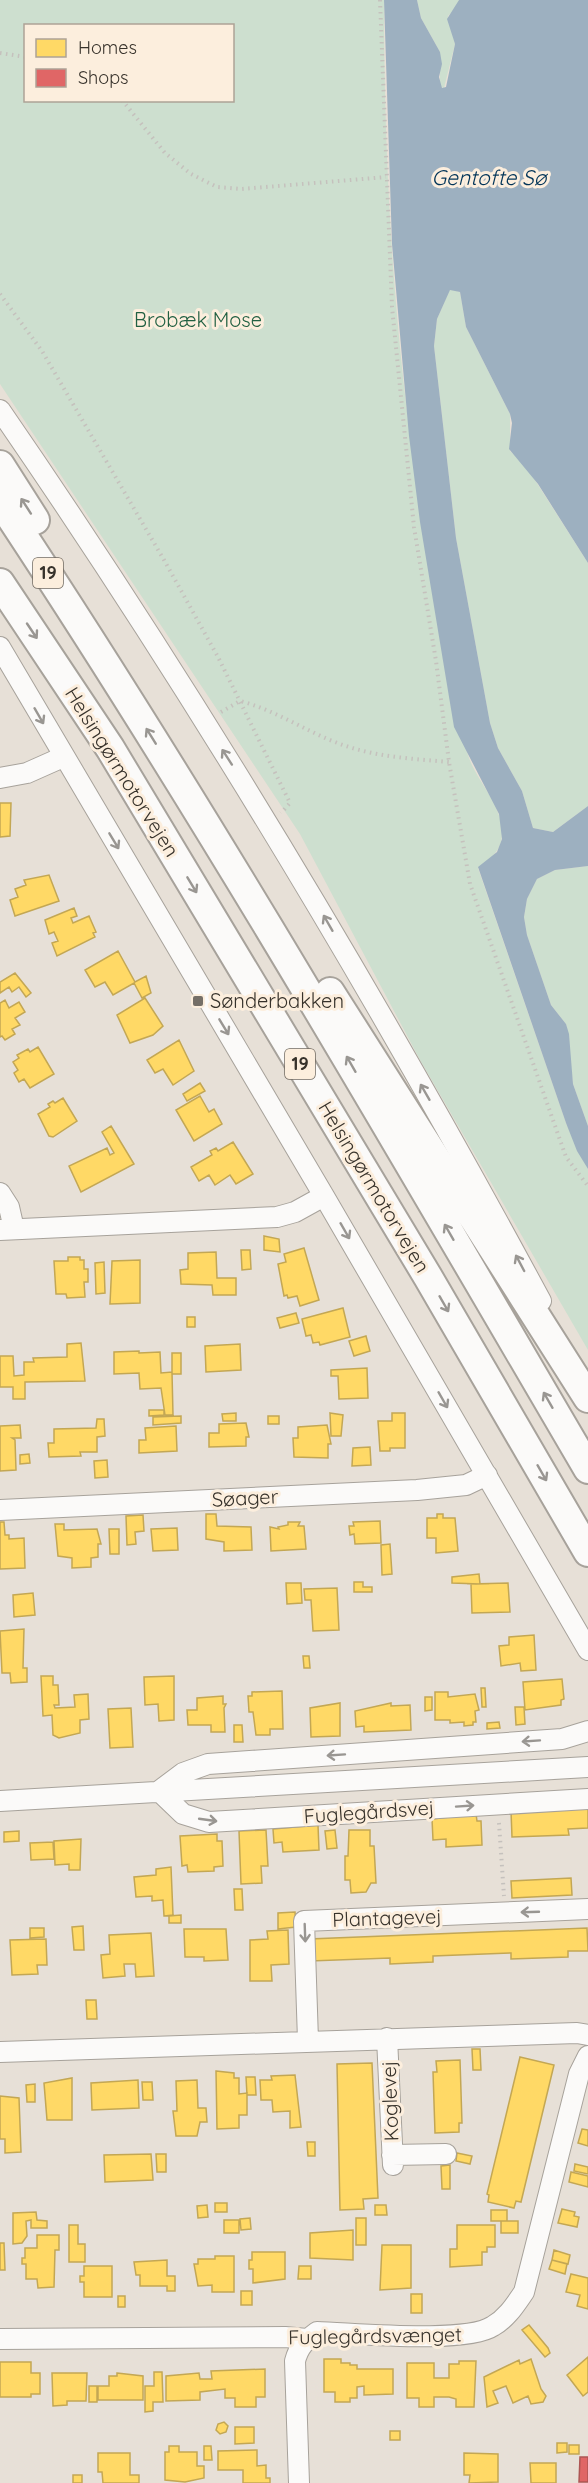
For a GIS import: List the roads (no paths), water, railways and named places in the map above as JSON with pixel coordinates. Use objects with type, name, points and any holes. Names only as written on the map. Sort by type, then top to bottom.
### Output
[{"type":"highway","points":[[0,465],[103,627],[95,645]]},
{"type":"highway","name":"Helsingørmotorvejen","points":[[0,501],[95,645],[285,951],[588,1469]]},
{"type":"highway","name":"Helsingørmotorvejen","points":[[0,583],[122,768],[428,1277],[588,1552]]},
{"type":"highway","points":[[285,951],[315,968],[588,1398]]},
{"type":"street","points":[[0,410],[271,825],[472,1172],[588,1388]]},
{"type":"street","points":[[0,647],[487,1474],[588,1650]]},
{"type":"street","points":[[0,778],[27,773],[63,757]]},
{"type":"street","points":[[0,1193],[9,1207],[7,1230],[277,1217],[295,1212],[324,1196]]},
{"type":"street","name":"Søager","points":[[0,1510],[417,1490],[466,1485],[487,1474]]},
{"type":"street","points":[[159,1791],[183,1773],[208,1764],[562,1739],[588,1731]]},
{"type":"street","name":"Fuglegårdsvej","points":[[0,1801],[588,1767]]},
{"type":"street","name":"Fuglegårdsvej","points":[[159,1791],[183,1814],[210,1822],[588,1798]]},
{"type":"street","name":"Plantagevej","points":[[308,2040],[304,1921],[588,1909]]},
{"type":"street","points":[[0,2052],[308,2040],[588,2035]]},
{"type":"street","name":"Koglevej","points":[[387,2038],[392,2160],[446,2154]]},
{"type":"street","name":"Fuglegårdsvænget","points":[[0,2339],[285,2337],[307,2339],[317,2332],[466,2336],[492,2327],[509,2313],[524,2292],[579,2074],[588,2056]]},
{"type":"street","points":[[299,2483],[295,2361],[298,2347],[307,2339]]},
{"type":"water","name":"Gentofte Sø","points":[[384,0],[417,0],[421,18],[440,52],[442,64],[439,77],[442,88],[446,87],[455,44],[447,19],[459,0],[588,0],[588,563],[538,484],[509,449],[512,423],[510,414],[466,327],[460,292],[450,290],[437,319],[434,346],[456,538],[490,723],[498,748],[522,791],[533,828],[553,832],[588,806],[588,866],[555,870],[537,879],[527,899],[524,917],[527,935],[551,1005],[566,1024],[569,1034],[573,1084],[588,1126],[588,1169],[577,1151],[566,1123],[478,867],[497,852],[502,839],[499,814],[454,727],[420,522],[409,436],[392,244]]},
{"type":"place","name":"Sønderbakken","points":[[198,1001]]},
{"type":"park label","name":"Brobæk Mose","points":[[198,320]]}]
